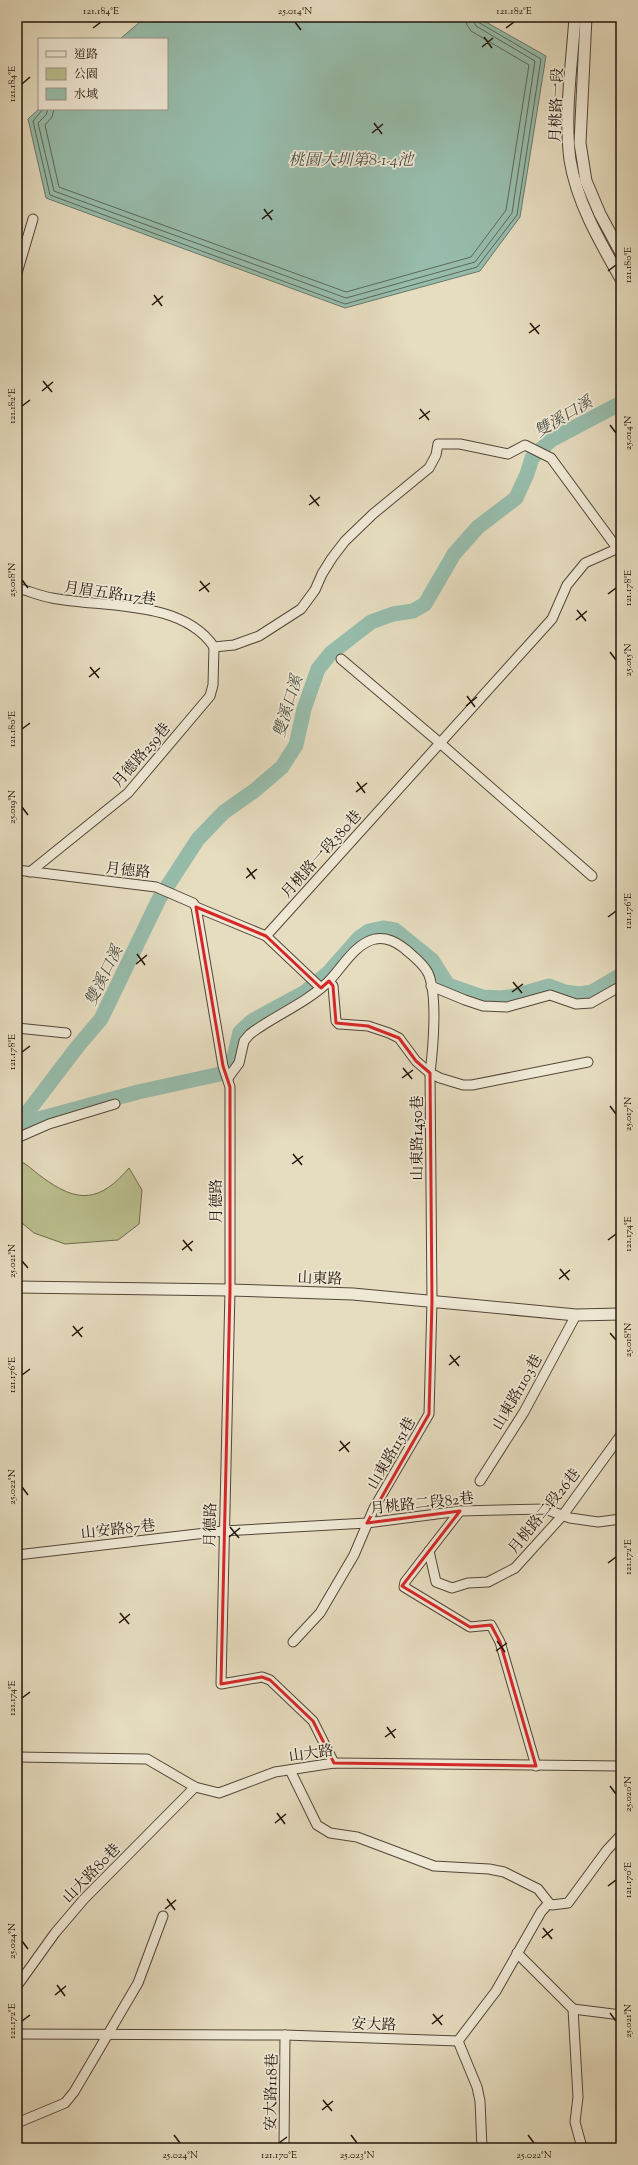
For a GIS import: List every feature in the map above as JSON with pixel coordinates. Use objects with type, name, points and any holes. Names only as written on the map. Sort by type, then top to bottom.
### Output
[{"type":"street","name":"月桃路一段","points":[[575,17],[568,134],[570,161],[578,191],[598,239],[620,271]]},
{"type":"street","name":"月桃路一段","points":[[586,17],[580,143],[586,181],[600,214],[621,253]]},
{"type":"street","points":[[17,273],[33,220]]},
{"type":"street","points":[[214,647],[234,645],[259,636],[301,609],[315,590],[322,574],[332,558],[346,541],[373,514],[429,468],[436,455],[438,444],[460,444],[508,454],[525,445],[551,458],[619,548]]},
{"type":"street","name":"月桃路一段380巷","points":[[266,936],[552,619],[567,585],[585,563],[619,548]]},
{"type":"street","name":"月眉五路117巷","points":[[17,588],[52,598],[134,607],[166,616],[195,627],[208,637],[214,647]]},
{"type":"street","name":"月德路259巷","points":[[30,872],[128,793],[210,696],[213,685],[214,647]]},
{"type":"street","points":[[341,659],[440,743],[592,876]]},
{"type":"street","name":"月德路","points":[[17,870],[156,887],[193,903],[196,907],[222,1066],[228,1078],[230,1087],[230,1290],[223,1531],[221,1684],[262,1677],[270,1680],[313,1721],[334,1763]]},
{"type":"street","points":[[196,907],[266,936],[321,988]]},
{"type":"street","name":"山東路1450巷","points":[[228,1078],[238,1063],[244,1040],[250,1034],[311,997],[329,981],[361,945],[374,939],[385,939],[396,942],[420,962],[428,974],[431,986],[433,1045],[430,1073],[432,1301]]},
{"type":"street","points":[[329,981],[333,986],[336,1021],[339,1024],[368,1026],[399,1038],[416,1061],[430,1073],[454,1082],[472,1085],[588,1062]]},
{"type":"street","points":[[431,986],[483,1006],[507,1008],[550,995],[576,1004],[592,1004],[621,986]]},
{"type":"street","points":[[17,1028],[66,1034]]},
{"type":"street","points":[[17,1138],[48,1124],[115,1104]]},
{"type":"street","name":"山東路","points":[[17,1287],[230,1290],[353,1294],[576,1315],[621,1314]]},
{"type":"street","name":"山東路1151巷","points":[[293,1642],[320,1612],[354,1555],[367,1523],[429,1414],[432,1301]]},
{"type":"street","name":"山東路1103巷","points":[[480,1481],[524,1412],[576,1315]]},
{"type":"street","name":"月桃路二段26巷","points":[[429,1550],[436,1582],[452,1588],[468,1583],[488,1582],[515,1568],[563,1515],[621,1436]]},
{"type":"street","name":"月桃路二段82巷","points":[[223,1531],[367,1523],[460,1511],[545,1509],[570,1518],[598,1522],[621,1519]]},
{"type":"street","points":[[460,1511],[405,1582],[404,1587],[470,1627],[492,1625],[500,1642],[536,1766]]},
{"type":"street","name":"山安路87巷","points":[[17,1555],[223,1531]]},
{"type":"street","name":"山大路","points":[[17,1757],[147,1759],[195,1786],[219,1793],[275,1772],[334,1763],[621,1766]]},
{"type":"street","points":[[290,1770],[317,1825],[330,1833],[357,1837],[434,1866],[489,1869],[504,1872],[538,1889],[552,1905],[568,1903],[607,1850],[621,1835]]},
{"type":"street","name":"山大路80巷","points":[[17,1986],[55,1933],[84,1898],[195,1786]]},
{"type":"street","points":[[482,2148],[479,2094],[458,2041],[496,1991],[540,1912],[550,1902]]},
{"type":"street","points":[[17,2123],[65,2103],[74,2092],[138,1983],[163,1916]]},
{"type":"street","points":[[517,1952],[573,2009],[621,2014]]},
{"type":"street","points":[[573,2009],[578,2097],[575,2122],[581,2144],[578,2148]]},
{"type":"street","name":"安大路","points":[[17,2034],[285,2036],[458,2041]]},
{"type":"street","name":"安大路118巷","points":[[284,2148],[285,2036]]},
{"type":"highlighted area","points":[[196,907],[266,936],[321,988],[329,981],[333,986],[336,1023],[368,1026],[399,1038],[416,1061],[430,1073],[432,1301],[429,1414],[367,1523],[460,1511],[402,1586],[470,1627],[491,1625],[500,1642],[536,1766],[334,1763],[313,1721],[270,1680],[262,1677],[221,1684],[230,1290],[230,1087],[223,1066]]},
{"type":"green space","points":[[17,1160],[27,1165],[55,1186],[67,1192],[78,1195],[98,1193],[108,1188],[129,1168],[142,1190],[139,1224],[118,1240],[65,1244],[34,1233],[17,1219]]},
{"type":"water","name":"桃園大圳第8-1-4池","points":[[146,17],[477,17],[546,56],[520,217],[480,271],[345,308],[46,198],[28,119],[38,110],[168,110],[168,38],[121,38]]},
{"type":"waterway","name":"雙溪口溪","points":[[17,1126],[78,1046],[101,1019],[159,899],[198,839],[224,812],[254,791],[282,767],[296,745],[304,709],[318,669],[331,653],[371,622],[393,614],[413,611],[425,604],[454,554],[478,527],[516,498],[527,474],[532,458],[551,440],[621,403]]},
{"type":"waterway","points":[[20,1124],[138,1092],[220,1074],[229,1069],[233,1062],[240,1032],[252,1021],[305,992],[328,973],[359,938],[369,931],[383,928],[395,930],[432,960],[448,985],[483,997],[501,998],[515,996],[549,986],[565,992],[580,994],[592,992],[621,975]]}]
